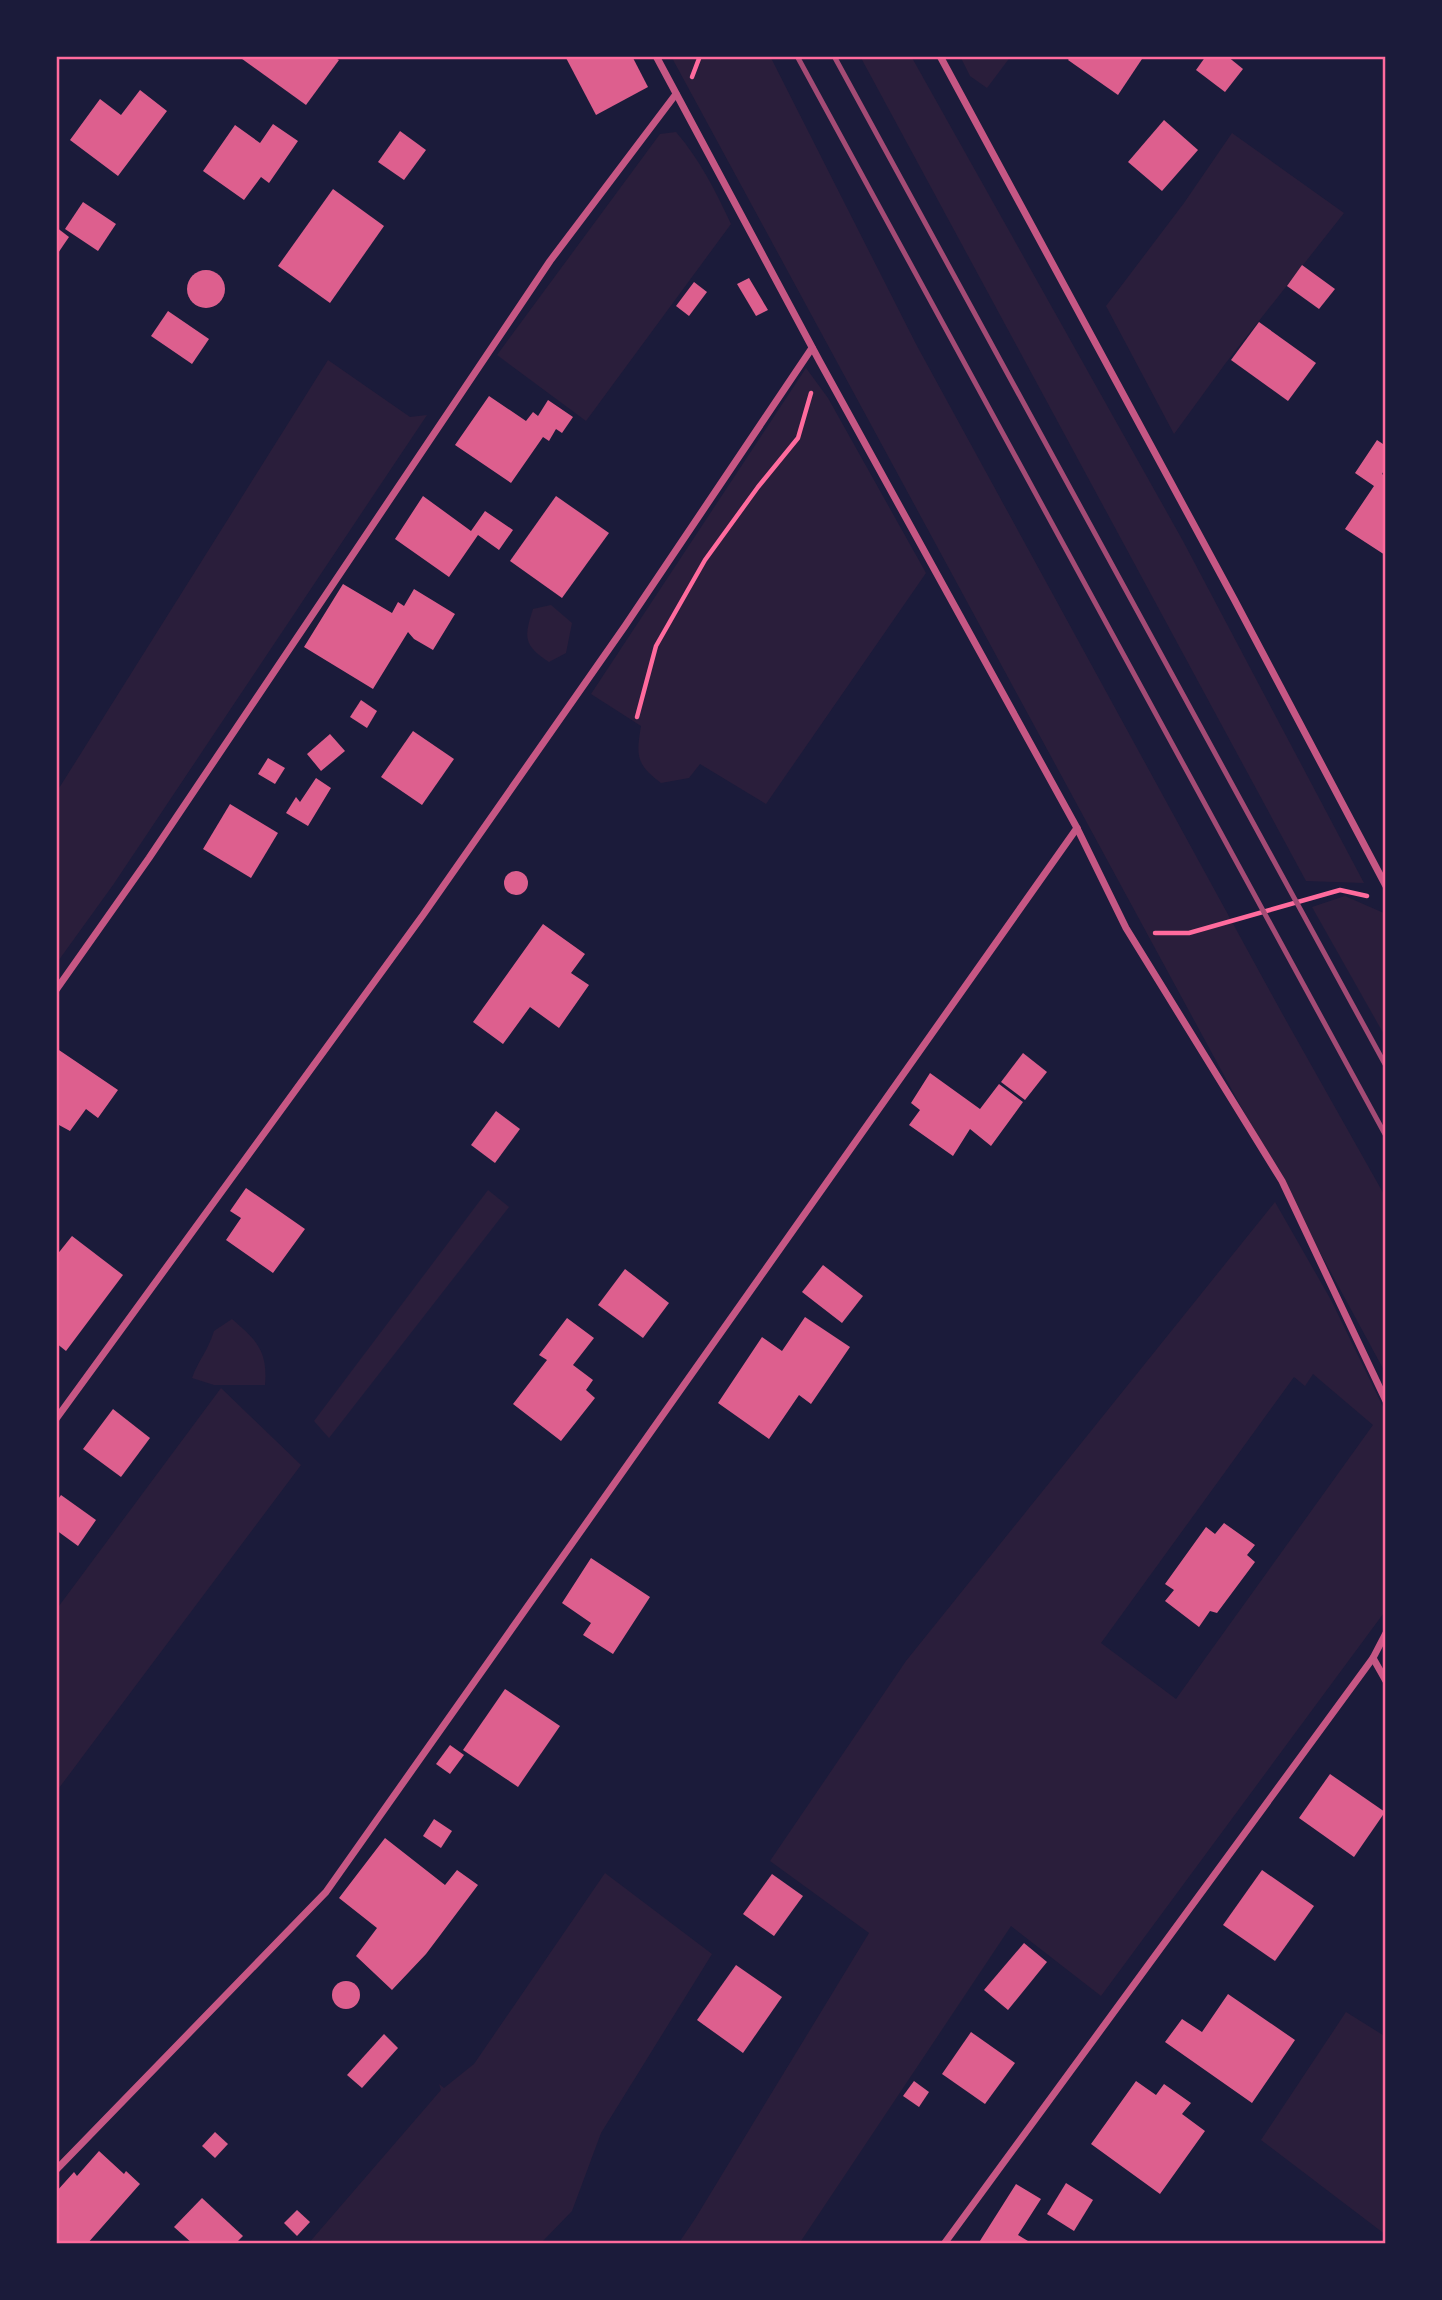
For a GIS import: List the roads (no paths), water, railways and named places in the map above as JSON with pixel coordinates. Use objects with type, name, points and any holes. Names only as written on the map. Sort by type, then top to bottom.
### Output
[{"type":"street","points":[[656,56],[812,348],[1077,828],[1126,928],[1282,1181],[1386,1401]]},
{"type":"street","points":[[940,56],[1386,886]]},
{"type":"street","points":[[56,990],[149,858],[550,261],[676,94]]},
{"type":"street","points":[[56,1419],[423,915],[625,626],[812,348]]},
{"type":"street","points":[[56,2170],[326,1892],[1077,828]]},
{"type":"street","points":[[944,2244],[1373,1658],[1386,1633]]},
{"type":"street","points":[[1373,1658],[1386,1681]]},
{"type":"railway","points":[[797,56],[1386,1136]]},
{"type":"railway","points":[[834,56],[1386,1066]]}]
